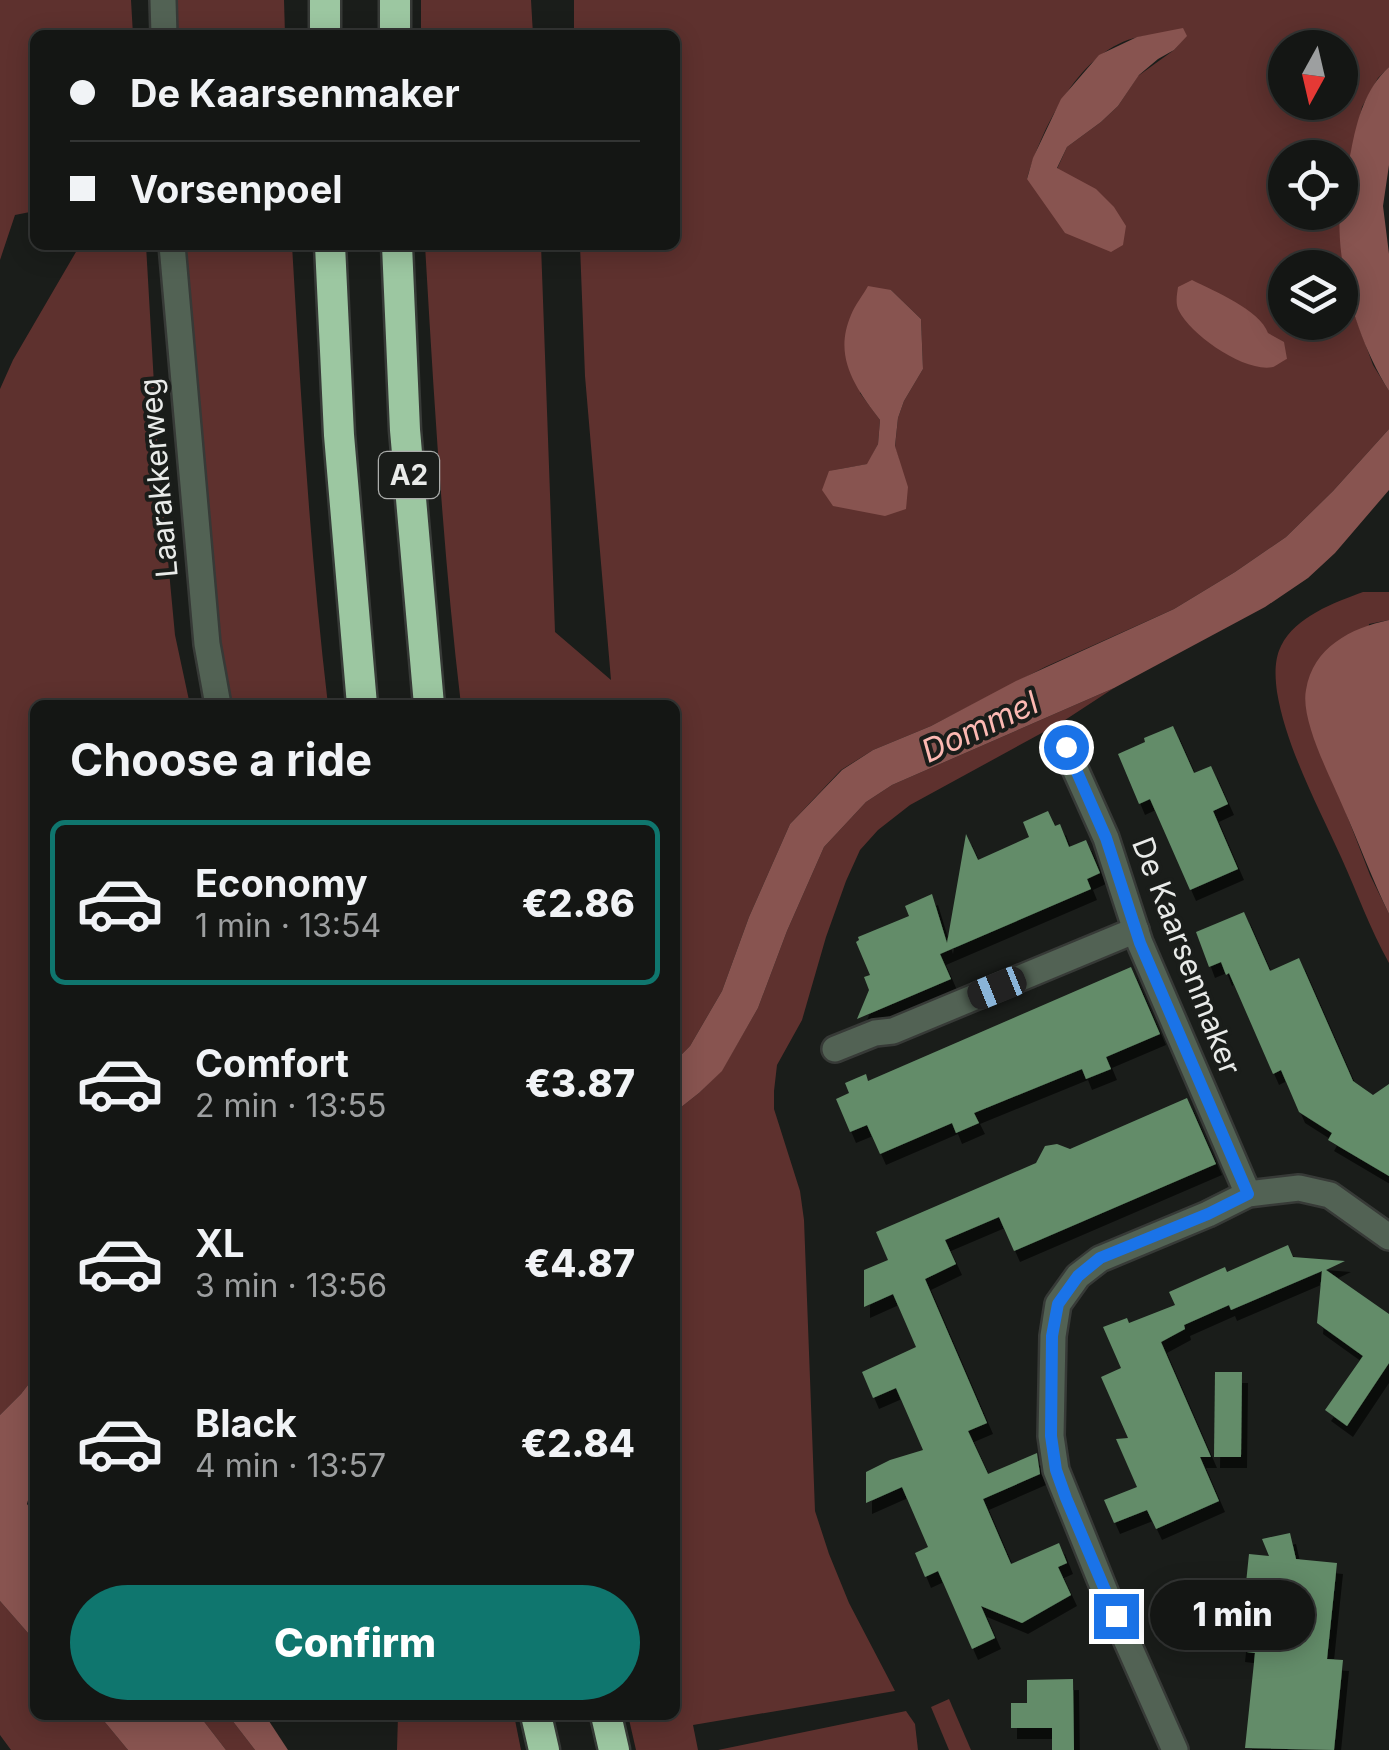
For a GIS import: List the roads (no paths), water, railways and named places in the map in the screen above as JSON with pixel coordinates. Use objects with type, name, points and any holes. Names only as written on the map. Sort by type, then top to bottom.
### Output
[{"type":"highway","points":[[325,0],[325,30]]},
{"type":"highway","points":[[395,0],[395,30]]},
{"type":"highway","name":"A2","points":[[330,250],[362,700]]},
{"type":"highway","name":"A2","points":[[397,250],[405,430],[429,700]]},
{"type":"highway","points":[[537,1720],[544,1750]]},
{"type":"highway","points":[[607,1720],[614,1750]]},
{"type":"street","points":[[163,0],[164,30]]},
{"type":"street","name":"Laarakkerweg","points":[[172,250],[207,644],[217,700]]},
{"type":"street","name":"De Kaarsenmaker","points":[[1063,742],[1106,838],[1136,930],[1248,1194]]},
{"type":"street","points":[[835,1049],[875,1033],[893,1032],[1136,930]]},
{"type":"street","points":[[1175,1750],[1056,1470],[1051,1436],[1052,1336],[1058,1304],[1078,1276],[1100,1258],[1248,1194],[1298,1188],[1330,1195],[1389,1238]]},
{"type":"water","points":[[1183,28],[1187,36],[1139,75],[1118,106],[1101,122],[1067,147],[1057,168],[1096,189],[1114,207],[1126,226],[1123,245],[1111,252],[1065,233],[1027,179],[1061,99],[1099,55],[1137,37]]},
{"type":"water","points":[[1389,67],[1389,165],[1383,206],[1389,254],[1389,391],[1358,326],[1358,250],[1341,250],[1340,246],[1339,230],[1358,230],[1358,140],[1354,140],[1359,117],[1374,85]]},
{"type":"water","points":[[1192,280],[1235,302],[1263,325],[1268,340],[1284,342],[1287,359],[1273,367],[1261,367],[1220,350],[1185,321],[1177,305],[1178,287]]},
{"type":"water","points":[[868,286],[891,290],[921,319],[923,369],[904,401],[895,446],[908,487],[906,509],[885,516],[833,506],[822,490],[829,471],[867,464],[878,444],[880,420],[849,371],[844,344],[851,315]]},
{"type":"water","name":"Dommel","points":[[1389,429],[1389,490],[1308,578],[1265,607],[1114,688],[892,785],[866,802],[824,847],[758,1008],[722,1071],[680,1108],[680,1056],[722,991],[790,824],[842,770],[873,750],[1174,609],[1286,537]]},
{"type":"water","points":[[1389,620],[1389,914],[1318,749],[1305,702],[1310,675],[1325,651],[1348,634]]},
{"type":"water","points":[[30,1382],[30,1635],[0,1601],[0,1415]]},
{"type":"water","points":[[103,1720],[203,1720],[226,1750],[128,1750]]},
{"type":"water","points":[[232,1720],[268,1720],[288,1750],[255,1750]]}]
